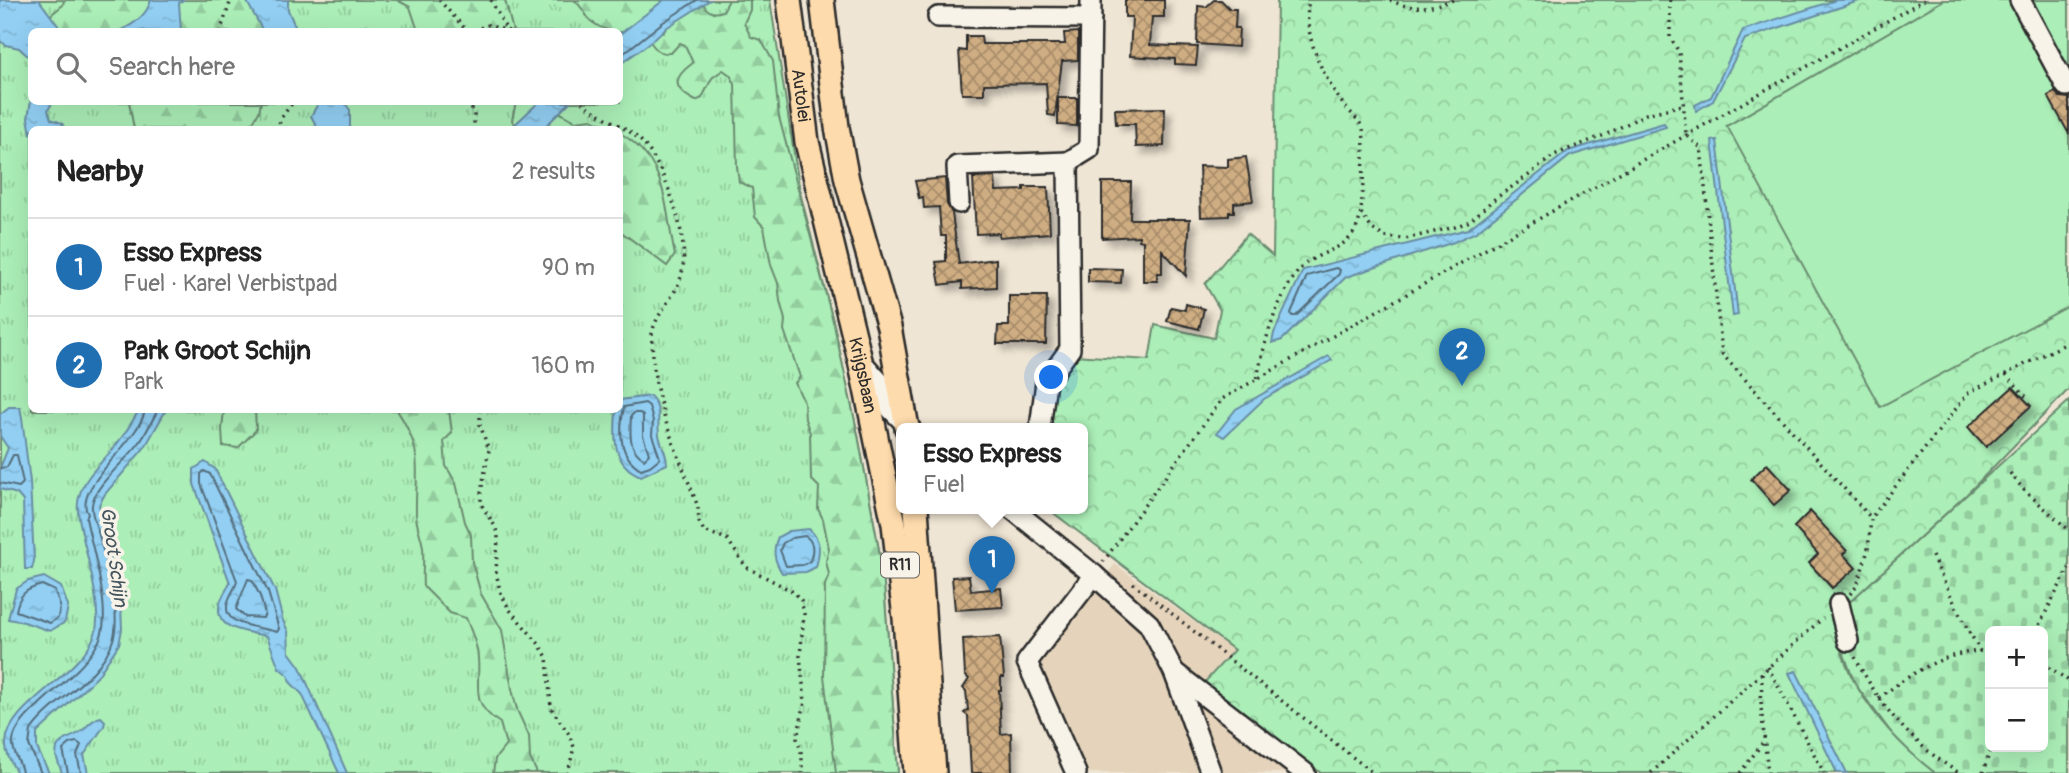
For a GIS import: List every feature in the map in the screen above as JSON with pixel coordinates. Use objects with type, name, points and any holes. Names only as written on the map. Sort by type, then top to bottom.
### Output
[{"type":"main road","name":"Autolei","points":[[789,0],[807,142],[818,191]]},
{"type":"main road","name":"Autolei","points":[[822,0],[837,127]]},
{"type":"main road","name":"Krijgsbaan","points":[[837,127],[847,180],[889,327],[907,423]]},
{"type":"main road","name":"Krijgsbaan","points":[[818,191],[860,360],[894,524],[916,773]]},
{"type":"main road","name":"R11","points":[[916,514],[934,773]]},
{"type":"street","points":[[2020,0],[2066,86]]},
{"type":"street","points":[[938,18],[966,9],[1091,9],[1089,149],[1068,162],[957,166],[959,203]]},
{"type":"street","points":[[1041,423],[1046,382],[1070,349],[1068,162]]},
{"type":"street","points":[[860,360],[882,385],[891,409],[904,423]]},
{"type":"street","points":[[1018,514],[1149,624],[1174,672],[1211,773]]},
{"type":"street","points":[[1076,773],[1027,662],[1094,575]]},
{"type":"street","points":[[1839,604],[1848,641]]},
{"type":"street","points":[[1174,672],[1305,773]]},
{"type":"path","points":[[221,28],[231,0]]},
{"type":"path","points":[[439,0],[464,28]]},
{"type":"path","points":[[491,0],[505,28]]},
{"type":"path","points":[[1257,378],[1265,340],[1276,310],[1297,273],[1305,263],[1346,243],[1356,230],[1361,213],[1364,131],[1355,116],[1340,102],[1323,69],[1309,32],[1309,0]]},
{"type":"path","points":[[1390,0],[1415,8],[1435,6],[1453,0]]},
{"type":"path","points":[[1670,0],[1670,37],[1679,52],[1686,135],[1701,148],[1723,354],[1871,518],[1968,393],[2069,342]]},
{"type":"path","points":[[1094,575],[1222,398],[1924,0]]},
{"type":"path","points":[[479,28],[488,25],[502,28]]},
{"type":"path","points":[[278,126],[291,105]]},
{"type":"path","points":[[470,105],[474,113],[474,126]]},
{"type":"path","points":[[587,105],[620,126]]},
{"type":"path","points":[[1361,213],[1372,229],[1385,237],[1405,239],[1455,227],[1470,221],[1493,200],[1554,155],[1646,114],[1683,105]]},
{"type":"path","points":[[623,128],[640,139],[652,154],[672,197],[682,247],[684,266],[679,284],[671,300],[658,315],[652,334],[654,380],[664,418],[698,507],[699,522],[704,530],[727,539],[746,567],[792,591],[801,600],[804,614],[800,656],[805,702],[797,738],[802,756],[802,773]]},
{"type":"path","points":[[2006,374],[2029,400]]},
{"type":"path","points":[[480,413],[480,425],[489,450],[481,503],[496,528],[498,582],[509,609],[547,657],[551,708],[569,734],[574,747],[568,773]]},
{"type":"path","points":[[2010,473],[2024,490],[2069,530]]},
{"type":"path","points":[[1932,556],[1980,651]]},
{"type":"path","points":[[2039,626],[2069,568]]},
{"type":"path","points":[[1126,578],[1373,773]]},
{"type":"path","points":[[1848,641],[1889,714],[1920,745],[1959,773]]},
{"type":"path","points":[[1879,699],[1902,681],[1944,657],[1985,651]]},
{"type":"path","points":[[2048,666],[2069,681]]},
{"type":"path","points":[[1768,667],[1824,773]]},
{"type":"path","points":[[1762,673],[1761,707],[1768,773]]},
{"type":"path","points":[[1651,773],[1748,685]]},
{"type":"path","points":[[1740,773],[1765,740]]},
{"type":"path","points":[[1983,773],[1989,752]]},
{"type":"shaded area","points":[[1115,564],[1234,651],[1203,685],[1321,773],[1089,773],[1038,660]]},
{"type":"green space","points":[[0,0],[770,0],[800,192],[834,325],[858,435],[883,572],[898,773],[0,773]]},
{"type":"green space","points":[[64,0],[253,0],[263,22],[262,28],[45,28],[42,22],[63,5]]},
{"type":"green space","points":[[397,0],[505,0],[512,28],[417,28],[410,7]]},
{"type":"green space","points":[[574,0],[702,0],[707,9],[715,13],[723,11],[729,0],[750,0],[750,10],[744,23],[751,37],[761,40],[773,61],[779,117],[834,325],[858,435],[883,572],[898,773],[836,773],[824,676],[825,585],[829,575],[826,561],[829,549],[823,519],[818,509],[819,487],[811,479],[810,433],[805,419],[804,402],[795,383],[800,377],[784,330],[785,320],[778,283],[771,265],[764,227],[755,217],[752,188],[739,182],[735,84],[723,70],[712,78],[702,98],[696,101],[688,97],[678,83],[681,74],[693,63],[685,45],[680,43],[671,53],[663,53],[649,40],[657,32],[663,33],[669,24],[629,32],[623,32],[623,28],[601,28],[592,22]]},
{"type":"green space","points":[[1277,0],[1944,0],[1727,126],[2069,305],[2069,389],[1967,494],[1831,619],[1848,670],[1872,710],[1912,754],[1935,773],[1321,773],[1203,684],[1234,650],[1055,514],[1088,514],[1088,423],[1047,423],[1057,384],[1074,355],[1149,360],[1155,325],[1214,338],[1220,310],[1205,284],[1247,234],[1273,256]]},
{"type":"green space","points":[[1944,0],[2069,0],[2069,306],[1880,407],[1727,126]]},
{"type":"green space","points":[[130,105],[260,105],[250,126],[133,126]]},
{"type":"green space","points":[[515,105],[551,105],[575,121],[592,119],[606,126],[515,126],[512,120]]},
{"type":"green space","points":[[623,135],[648,158],[662,187],[675,255],[667,266],[623,233]]},
{"type":"green space","points":[[2069,401],[2069,773],[1935,773],[1893,735],[1855,684],[1831,619]]},
{"type":"green space","points":[[224,413],[255,413],[256,430],[238,448],[223,446]]},
{"type":"green space","points":[[399,413],[449,413],[452,433],[444,441],[446,466],[456,483],[465,522],[471,535],[472,562],[481,594],[502,630],[517,710],[529,736],[530,758],[537,773],[493,773],[495,759],[506,745],[500,723],[489,715],[479,699],[478,661],[472,634],[466,618],[450,613],[423,586],[423,548],[416,515],[417,461],[406,425]]},
{"type":"water","points":[[0,0],[39,0],[60,28],[28,28],[28,56],[19,48],[0,41]]},
{"type":"water","points":[[151,0],[183,0],[179,3],[181,28],[125,28],[139,19]]},
{"type":"water","points":[[246,0],[288,0],[288,10],[296,28],[261,28]]},
{"type":"water","points":[[664,0],[710,0],[666,28],[623,62],[623,32]]},
{"type":"water","points":[[1836,0],[1862,0],[1745,39],[1713,101],[1696,111],[1695,105],[1711,97],[1743,30]]},
{"type":"water","points":[[30,105],[51,105],[48,110],[51,119],[64,126],[30,126]]},
{"type":"water","points":[[317,105],[346,105],[350,110],[350,126],[316,126],[311,116]]},
{"type":"water","points":[[536,105],[567,105],[546,126],[513,126]]},
{"type":"water","points":[[1664,123],[1666,127],[1570,156],[1476,232],[1454,242],[1346,277],[1282,340],[1272,343],[1303,270],[1468,229],[1568,151]]},
{"type":"water","points":[[1717,140],[1738,315],[1733,316],[1712,141]]},
{"type":"water","points":[[1329,356],[1332,360],[1264,399],[1224,437],[1217,433],[1236,409]]},
{"type":"water","points":[[650,396],[658,409],[659,435],[667,464],[641,476],[625,465],[617,449],[616,413],[623,413],[623,400]]},
{"type":"water","points":[[9,407],[20,407],[22,418],[30,482],[34,561],[32,569],[25,569],[23,501],[17,494],[0,489],[0,468],[8,448],[0,436],[0,414]]},
{"type":"water","points":[[137,413],[164,413],[145,447],[105,494],[99,505],[121,606],[122,629],[119,644],[97,677],[37,733],[37,748],[49,773],[17,773],[7,751],[10,729],[18,716],[75,663],[95,634],[97,610],[78,501],[91,474],[122,437]]},
{"type":"water","points":[[205,462],[215,469],[275,590],[288,631],[289,652],[300,667],[347,773],[339,773],[302,694],[290,682],[288,675],[279,668],[267,636],[234,628],[222,619],[219,612],[220,603],[230,583],[194,484],[194,469]]},
{"type":"water","points":[[809,529],[819,546],[816,567],[806,572],[782,573],[775,555],[778,537],[789,531]]},
{"type":"water","points":[[44,577],[61,587],[68,606],[65,622],[50,631],[8,619],[16,589],[28,581]]},
{"type":"water","points":[[1796,671],[1847,773],[1837,773],[1789,673]]},
{"type":"water","points":[[101,717],[105,721],[104,726],[84,755],[88,773],[62,773],[56,756],[57,747]]},
{"type":"building","points":[[1125,0],[1164,0],[1164,17],[1152,17],[1150,45],[1198,47],[1196,65],[1175,64],[1175,59],[1130,56],[1132,17],[1125,17]]},
{"type":"building","points":[[1214,0],[1221,0],[1230,9],[1236,9],[1238,47],[1197,44],[1198,6],[1206,7]]},
{"type":"building","points":[[1078,32],[1078,60],[1062,61],[1055,116],[1048,115],[1046,83],[984,84],[984,94],[962,94],[959,50],[966,51],[966,36],[981,36],[982,44],[1065,44],[1064,33]]},
{"type":"building","points":[[2055,92],[2060,97],[2069,98],[2069,134],[2048,96]]},
{"type":"building","points":[[1058,98],[1077,98],[1077,126],[1058,125]]},
{"type":"building","points":[[1165,108],[1164,146],[1136,147],[1135,124],[1116,124],[1115,109]]},
{"type":"building","points":[[1246,157],[1253,201],[1234,203],[1234,212],[1229,212],[1229,216],[1201,217],[1199,166],[1228,167],[1228,159]]},
{"type":"building","points":[[995,177],[996,191],[1048,187],[1050,233],[999,237],[999,233],[976,234],[973,178]]},
{"type":"building","points":[[945,178],[947,204],[952,213],[959,264],[996,259],[996,287],[962,289],[962,282],[940,285],[936,262],[946,261],[946,236],[941,236],[939,207],[924,208],[923,197],[919,198],[915,181]]},
{"type":"building","points":[[1102,182],[1131,182],[1130,219],[1190,219],[1186,276],[1162,250],[1162,273],[1157,273],[1157,281],[1143,281],[1143,241],[1139,240],[1139,236],[1102,238]]},
{"type":"building","points":[[1088,268],[1122,269],[1121,283],[1088,282]]},
{"type":"building","points":[[1009,296],[1047,296],[1046,344],[997,344],[998,326],[1009,326]]},
{"type":"building","points":[[1186,304],[1204,309],[1199,329],[1167,321],[1171,307],[1185,310]]},
{"type":"building","points":[[2013,387],[2031,406],[1986,447],[1968,427]]},
{"type":"building","points":[[1767,464],[1791,490],[1774,505],[1751,479]]},
{"type":"building","points":[[1810,511],[1847,551],[1843,554],[1856,568],[1832,588],[1809,563],[1818,554],[1794,527]]},
{"type":"building","points":[[969,576],[971,591],[1001,588],[1003,607],[955,610],[952,577]]},
{"type":"building","points":[[1000,637],[1004,677],[1001,677],[999,690],[1001,734],[1011,733],[1012,773],[971,773],[968,716],[964,713],[968,710],[966,691],[963,688],[969,679],[965,675],[963,639]]},
{"type":"place","name":"Park Groot Schijn","points":[[1462,386]]},
{"type":"place","name":"Esso Express","points":[[992,594]]},
{"type":"water label","name":"Groot Schijn","points":[[114,557]]}]
